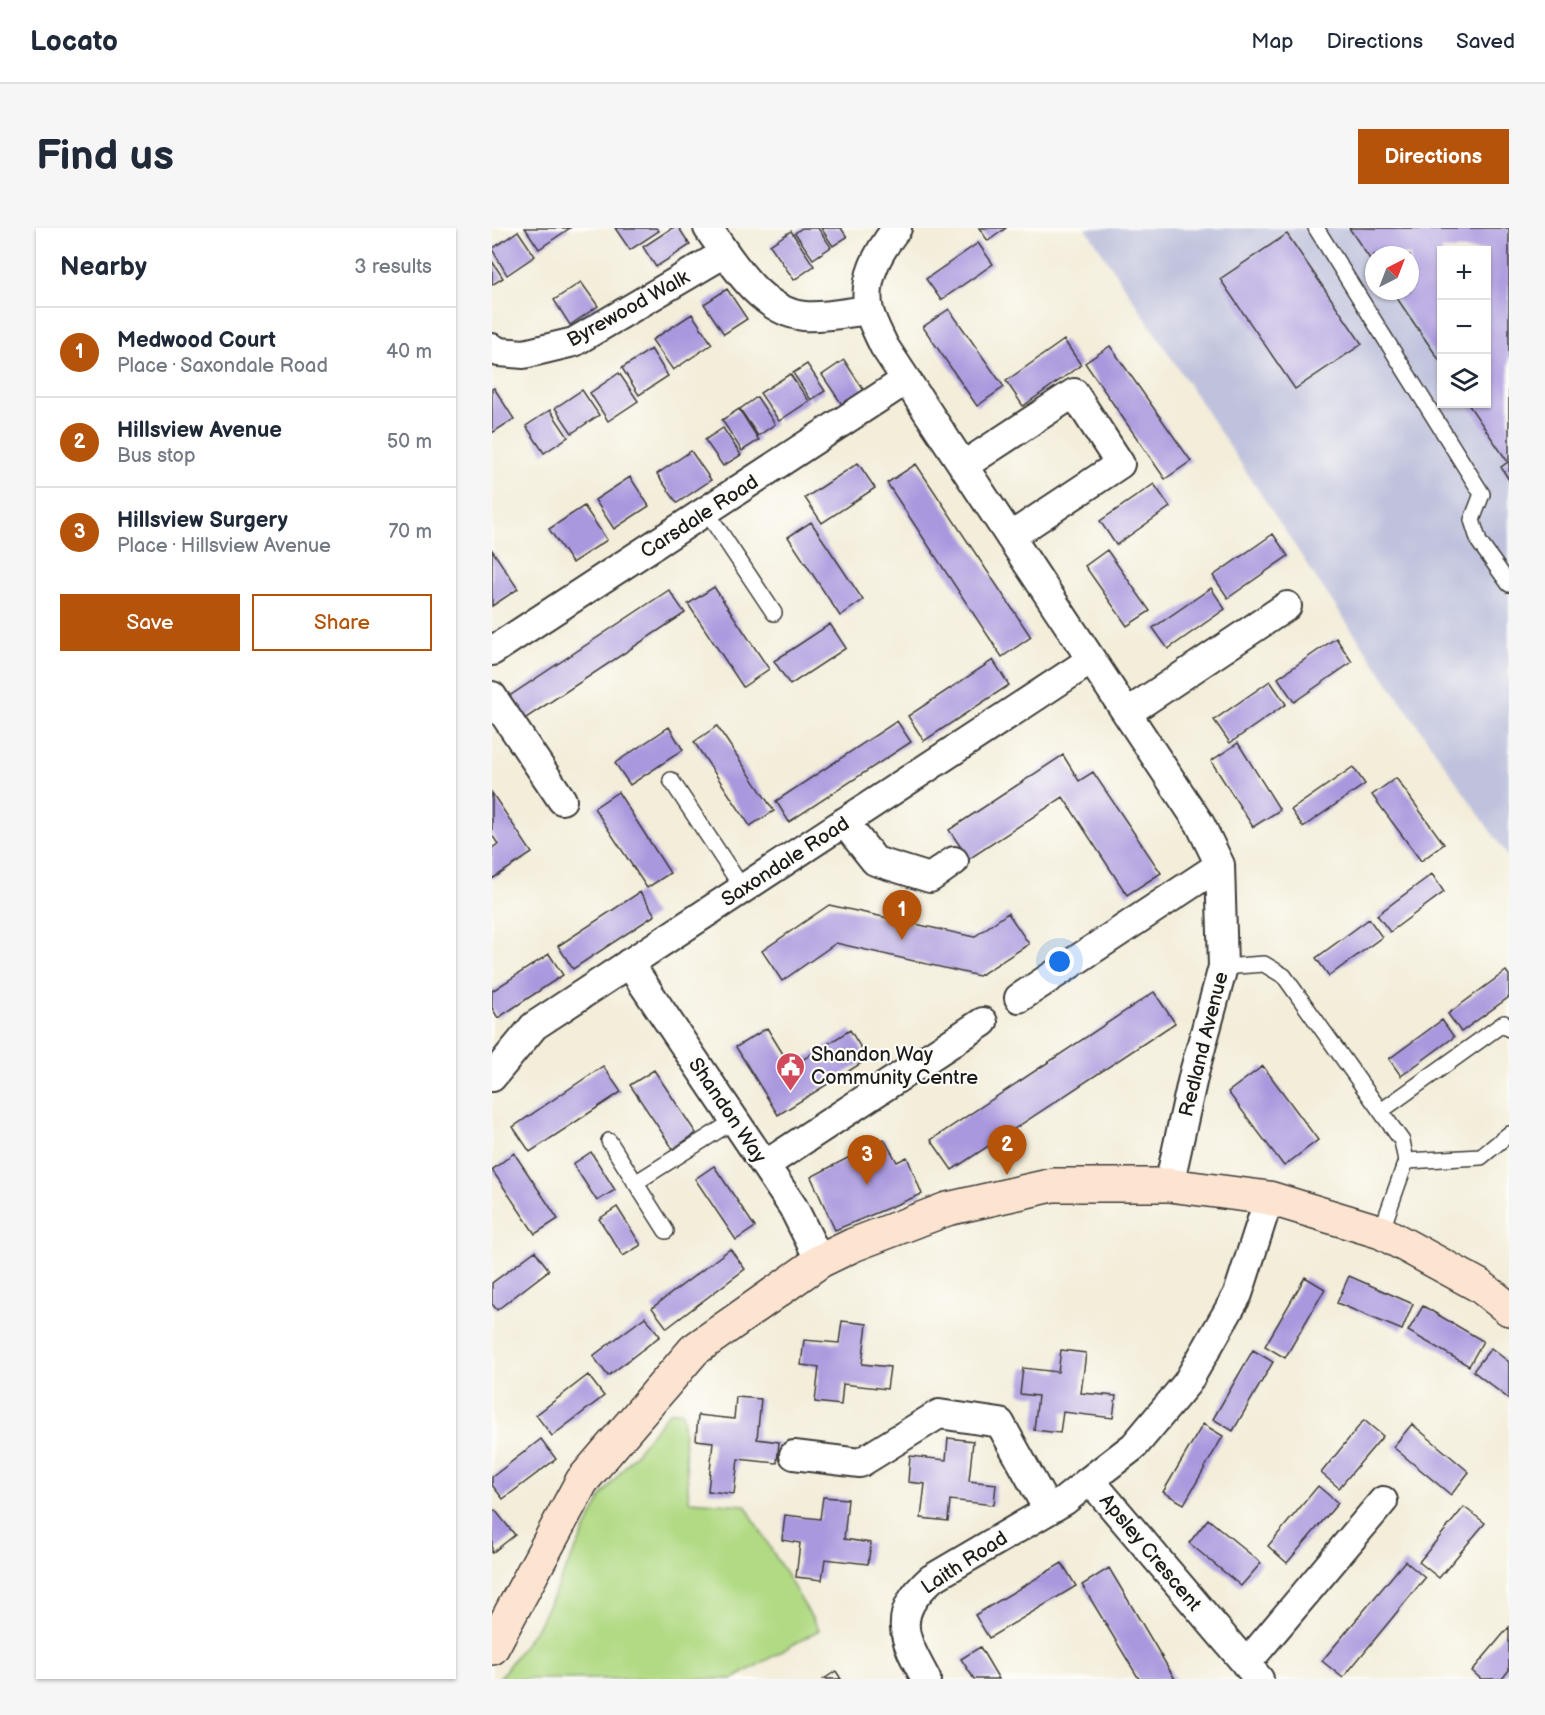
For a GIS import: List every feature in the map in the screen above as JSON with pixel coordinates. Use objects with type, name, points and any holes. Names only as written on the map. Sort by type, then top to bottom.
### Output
[{"type":"street","points":[[708,228],[725,253],[762,296],[786,311],[805,316],[869,310]]},
{"type":"street","name":"Redland Avenue","points":[[897,228],[885,244],[868,281],[869,310],[884,346],[1200,824],[1220,865],[1223,967],[1194,1073],[1169,1185]]},
{"type":"street","name":"Byrewood Walk","points":[[492,348],[499,352],[524,354],[574,342],[725,253]]},
{"type":"street","name":"Carsdale Road","points":[[492,651],[906,380]]},
{"type":"street","points":[[963,466],[1074,393],[1120,464],[1010,537]]},
{"type":"street","points":[[1127,713],[1287,606]]},
{"type":"street","name":"Saxondale Road","points":[[492,1077],[534,1026],[1091,660]]},
{"type":"street","points":[[492,696],[562,800]]},
{"type":"street","points":[[844,822],[875,861],[930,878],[954,861]]},
{"type":"street","points":[[1019,998],[1220,865]]},
{"type":"street","name":"Shandon Way","points":[[629,963],[793,1206],[820,1261]]},
{"type":"street","points":[[765,1165],[983,1022]]},
{"type":"street","points":[[492,1647],[582,1481],[694,1350],[820,1261],[853,1245],[947,1209],[1053,1185],[1169,1185],[1269,1198],[1381,1232],[1480,1286],[1509,1309]]},
{"type":"street","name":"Apsley Crescent","points":[[1269,1198],[1238,1294],[1187,1383],[1134,1446],[1090,1480],[1252,1671],[1383,1501]]},
{"type":"street","points":[[794,1455],[860,1463],[939,1414],[1000,1423],[1048,1510]]},
{"type":"street","name":"Laith Road","points":[[926,1679],[906,1643],[903,1621],[915,1594],[931,1579],[1048,1510],[1090,1480]]},
{"type":"lane","points":[[1316,228],[1482,494],[1472,520],[1479,542],[1509,584]]},
{"type":"lane","points":[[706,511],[774,613]]},
{"type":"lane","points":[[671,780],[743,889]]},
{"type":"lane","points":[[1223,967],[1264,964],[1284,976],[1402,1141],[1406,1161],[1381,1232]]},
{"type":"lane","points":[[1381,1111],[1504,1023],[1509,1029]]},
{"type":"lane","points":[[635,1183],[735,1120]]},
{"type":"lane","points":[[1406,1161],[1481,1157],[1509,1134]]},
{"type":"lane","points":[[609,1141],[666,1231]]},
{"type":"shaded area","points":[[1086,228],[1509,228],[1509,858],[1316,578]]},
{"type":"green space","points":[[682,1411],[689,1501],[745,1505],[819,1630],[733,1679],[499,1679],[539,1624],[603,1494],[669,1412]]},
{"type":"building","points":[[525,228],[570,228],[539,249]]},
{"type":"building","points":[[615,228],[656,228],[659,231],[630,250]]},
{"type":"building","points":[[672,228],[679,228],[690,245],[656,267],[643,247]]},
{"type":"building","points":[[802,228],[818,228],[831,247],[813,259],[795,233]]},
{"type":"building","points":[[821,228],[841,228],[847,237],[833,246]]},
{"type":"building","points":[[979,228],[1006,228],[988,241]]},
{"type":"building","points":[[1349,228],[1509,228],[1509,480],[1501,467],[1508,462],[1471,408],[1491,408],[1491,246],[1437,246],[1437,357],[1398,300],[1419,300],[1419,246],[1365,246],[1365,252]]},
{"type":"building","points":[[518,231],[535,256],[507,275],[492,249]]},
{"type":"building","points":[[791,231],[814,266],[794,280],[770,245]]},
{"type":"building","points":[[1287,234],[1362,344],[1295,389],[1220,279]]},
{"type":"building","points":[[978,243],[993,264],[941,300],[926,279]]},
{"type":"building","points":[[492,261],[503,278],[492,285]]},
{"type":"building","points":[[581,282],[598,306],[570,325],[554,300]]},
{"type":"building","points":[[727,289],[747,319],[724,334],[704,304]]},
{"type":"building","points":[[949,309],[1004,387],[977,406],[923,327]]},
{"type":"building","points":[[692,314],[712,344],[673,370],[652,340]]},
{"type":"building","points":[[1064,340],[1081,365],[1023,406],[1006,381]]},
{"type":"building","points":[[1110,346],[1191,461],[1165,479],[1085,363]]},
{"type":"building","points":[[651,349],[668,376],[639,395],[622,368]]},
{"type":"building","points":[[844,360],[865,392],[843,406],[822,375]]},
{"type":"building","points":[[807,364],[825,391],[811,400],[793,373]]},
{"type":"building","points":[[619,373],[638,401],[608,421],[590,393]]},
{"type":"building","points":[[790,374],[809,401],[779,421],[760,393]]},
{"type":"building","points":[[494,388],[514,419],[492,433],[492,389]]},
{"type":"building","points":[[582,390],[599,415],[572,433],[555,408]]},
{"type":"building","points":[[757,397],[775,424],[758,436],[740,409]]},
{"type":"building","points":[[739,409],[759,440],[742,451],[722,420]]},
{"type":"building","points":[[550,410],[568,437],[544,453],[526,426]]},
{"type":"building","points":[[723,428],[741,455],[723,466],[705,440]]},
{"type":"building","points":[[691,451],[711,480],[677,503],[657,474]]},
{"type":"building","points":[[858,463],[875,488],[822,523],[805,498]]},
{"type":"building","points":[[916,464],[1031,637],[1002,657],[887,483]]},
{"type":"building","points":[[630,477],[649,506],[614,529],[595,500]]},
{"type":"building","points":[[1154,484],[1170,507],[1116,545],[1100,521]]},
{"type":"building","points":[[584,506],[607,540],[572,563],[549,529]]},
{"type":"building","points":[[811,522],[863,600],[840,616],[788,537]]},
{"type":"building","points":[[1273,534],[1288,556],[1228,598],[1213,576]]},
{"type":"building","points":[[492,550],[518,589],[492,606]]},
{"type":"building","points":[[1107,550],[1150,611],[1127,626],[1085,566]]},
{"type":"building","points":[[714,587],[769,669],[743,687],[688,604]]},
{"type":"building","points":[[1211,588],[1225,609],[1168,649],[1153,628]]},
{"type":"building","points":[[669,590],[685,613],[520,722],[505,699]]},
{"type":"building","points":[[830,624],[846,648],[790,685],[774,661]]},
{"type":"building","points":[[1336,638],[1352,662],[1294,702],[1278,678]]},
{"type":"building","points":[[993,660],[1009,685],[924,741],[908,716]]},
{"type":"building","points":[[1270,681],[1286,704],[1230,743],[1214,720]]},
{"type":"building","points":[[897,721],[911,742],[789,822],[776,801]]},
{"type":"building","points":[[717,726],[774,811],[750,826],[694,742]]},
{"type":"building","points":[[669,727],[683,750],[630,785],[615,763]]},
{"type":"building","points":[[1238,743],[1280,810],[1253,827],[1211,761]]},
{"type":"building","points":[[1063,755],[1079,781],[1093,772],[1161,873],[1127,895],[1063,797],[969,859],[949,830]]},
{"type":"building","points":[[1353,767],[1365,784],[1303,827],[1291,810]]},
{"type":"building","points":[[1396,778],[1444,844],[1421,861],[1372,795]]},
{"type":"building","points":[[618,792],[670,873],[647,888],[594,808]]},
{"type":"building","points":[[492,793],[532,853],[492,879],[492,848],[498,844],[492,835]]},
{"type":"building","points":[[1432,874],[1444,892],[1390,932],[1377,915]]},
{"type":"building","points":[[640,892],[655,915],[573,969],[558,946]]},
{"type":"building","points":[[829,905],[974,937],[1008,913],[1029,944],[979,976],[836,943],[782,981],[762,951]]},
{"type":"building","points":[[1369,919],[1382,937],[1329,976],[1316,958]]},
{"type":"building","points":[[549,954],[563,975],[498,1018],[492,1008],[492,991]]},
{"type":"building","points":[[1506,971],[1509,975],[1509,997],[1461,1032],[1448,1014]]},
{"type":"building","points":[[1154,992],[1175,1023],[952,1170],[931,1140]]},
{"type":"building","points":[[1442,1020],[1454,1037],[1401,1076],[1389,1059]]},
{"type":"building","name":"Shandon Way Community Centre","points":[[767,1028],[791,1067],[850,1030],[868,1059],[778,1115],[736,1047]]},
{"type":"building","points":[[603,1066],[621,1092],[530,1152],[513,1127]]},
{"type":"building","points":[[1263,1066],[1318,1140],[1284,1166],[1228,1092]]},
{"type":"building","points":[[654,1070],[696,1133],[673,1149],[630,1085]]},
{"type":"building","points":[[884,1139],[897,1162],[907,1157],[922,1194],[835,1230],[811,1177]]},
{"type":"building","points":[[591,1152],[615,1190],[597,1201],[573,1164]]},
{"type":"building","points":[[514,1153],[558,1219],[535,1234],[492,1170]]},
{"type":"building","points":[[714,1166],[755,1227],[736,1240],[695,1179]]},
{"type":"building","points":[[617,1207],[641,1245],[623,1256],[599,1219]]},
{"type":"building","points":[[730,1249],[745,1269],[667,1328],[652,1308]]},
{"type":"building","points":[[535,1251],[549,1270],[497,1310],[492,1304],[492,1283]]},
{"type":"building","points":[[1349,1276],[1413,1304],[1402,1330],[1337,1303]]},
{"type":"building","points":[[1305,1277],[1325,1289],[1285,1358],[1265,1346]]},
{"type":"building","points":[[1423,1306],[1483,1341],[1469,1366],[1408,1331]]},
{"type":"building","points":[[645,1317],[660,1336],[608,1376],[593,1356]]},
{"type":"building","points":[[842,1321],[867,1324],[862,1364],[890,1367],[887,1389],[843,1384],[841,1405],[815,1402],[819,1367],[801,1365],[804,1340],[839,1343]]},
{"type":"building","points":[[1491,1348],[1509,1362],[1509,1399],[1473,1371]]},
{"type":"building","points":[[1061,1350],[1086,1353],[1081,1393],[1116,1396],[1113,1418],[1063,1412],[1060,1433],[1034,1430],[1038,1396],[1020,1394],[1023,1368],[1058,1372]]},
{"type":"building","points":[[1253,1350],[1273,1362],[1233,1431],[1213,1419]]},
{"type":"building","points":[[588,1375],[604,1396],[552,1436],[536,1415]]},
{"type":"building","points":[[736,1397],[761,1399],[757,1439],[779,1442],[777,1463],[738,1459],[734,1494],[708,1491],[713,1442],[696,1440],[698,1415],[734,1419]]},
{"type":"building","points":[[1364,1420],[1383,1436],[1339,1488],[1321,1473]]},
{"type":"building","points":[[1203,1424],[1223,1436],[1184,1504],[1163,1492]]},
{"type":"building","points":[[1412,1424],[1469,1472],[1451,1495],[1393,1447]]},
{"type":"building","points":[[948,1438],[973,1441],[969,1481],[996,1484],[994,1505],[950,1500],[948,1521],[921,1518],[925,1484],[908,1482],[910,1456],[946,1460]]},
{"type":"building","points":[[541,1439],[556,1459],[503,1499],[492,1485],[492,1477]]},
{"type":"building","points":[[1318,1486],[1338,1503],[1287,1563],[1268,1546]]},
{"type":"building","points":[[823,1497],[848,1499],[844,1539],[871,1543],[868,1564],[825,1559],[822,1580],[796,1577],[800,1543],[782,1540],[785,1515],[820,1519]]},
{"type":"building","points":[[1464,1507],[1485,1523],[1439,1578],[1419,1562]]},
{"type":"building","points":[[495,1510],[515,1535],[492,1553],[492,1513]]},
{"type":"building","points":[[1208,1519],[1261,1563],[1241,1586],[1189,1543]]},
{"type":"building","points":[[1405,1561],[1425,1578],[1343,1678],[1322,1661]]},
{"type":"building","points":[[1062,1563],[1076,1586],[989,1638],[975,1615]]},
{"type":"building","points":[[1109,1568],[1175,1679],[1139,1679],[1082,1585]]},
{"type":"building","points":[[1509,1627],[1509,1670],[1502,1679],[1481,1679],[1472,1671]]},
{"type":"building","points":[[980,1647],[999,1679],[974,1679],[961,1659]]},
{"type":"building","points":[[836,1671],[841,1679],[824,1679]]},
{"type":"place","name":"Medwood Court","points":[[902,940]]},
{"type":"place","name":"Shandon Way Community Centre","points":[[790,1092]]},
{"type":"place","name":"Hillsview Avenue","points":[[1007,1175]]},
{"type":"place","name":"Hillsview Surgery","points":[[867,1185]]}]
